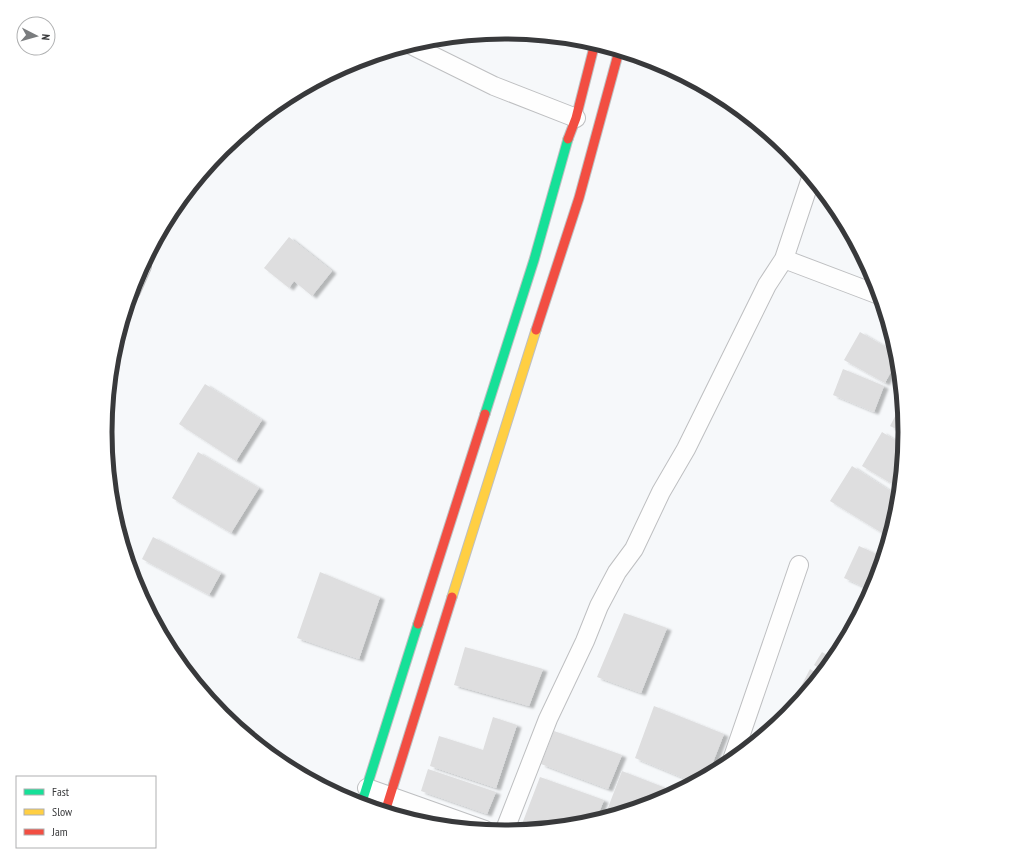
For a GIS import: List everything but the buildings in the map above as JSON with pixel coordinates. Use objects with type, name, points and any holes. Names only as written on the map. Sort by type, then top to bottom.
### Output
[{"type":"main road","points":[[363,798],[534,260],[565,149],[576,118],[593,49]]},
{"type":"main road","points":[[388,804],[579,198],[618,56]]},
{"type":"street","points":[[420,49],[494,86],[576,118]]},
{"type":"street","points":[[507,825],[548,719],[585,640],[599,606],[617,572],[634,549],[661,492],[686,449],[767,284],[784,259],[809,184]]},
{"type":"street","points":[[784,259],[872,292]]},
{"type":"street","points":[[735,750],[799,565]]},
{"type":"street","points":[[367,788],[388,804],[456,822]]},
{"type":"traffic: fast","points":[[485,414],[534,260],[568,139]]},
{"type":"traffic: fast","points":[[363,798],[418,624]]},
{"type":"traffic: slow","points":[[452,597],[536,330]]},
{"type":"traffic: jam","points":[[568,139],[576,118],[593,49]]},
{"type":"traffic: jam","points":[[536,330],[579,198],[618,56]]},
{"type":"traffic: jam","points":[[418,624],[485,414]]},
{"type":"traffic: jam","points":[[387,807],[452,597]]}]
